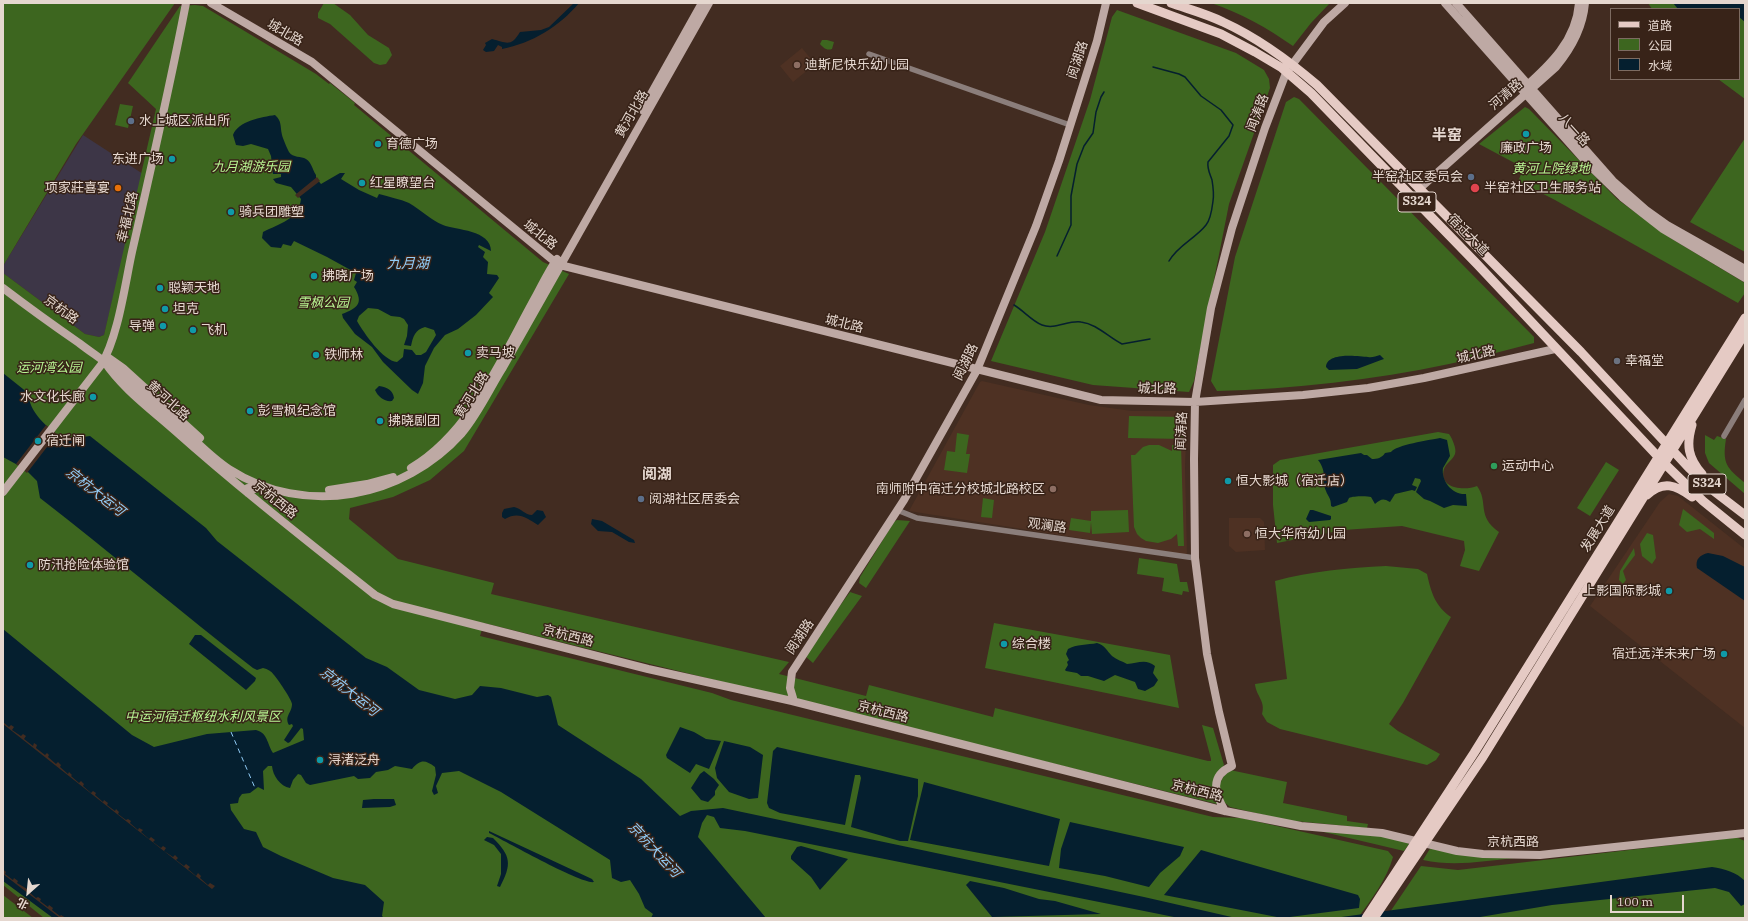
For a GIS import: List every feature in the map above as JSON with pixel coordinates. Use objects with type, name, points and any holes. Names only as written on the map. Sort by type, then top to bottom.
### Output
[{"type":"main road","name":"宿迁大道","points":[[1137,3],[1221,34],[1256,52],[1311,93],[1477,264],[1555,349],[1661,460],[1703,501],[1745,536]]},
{"type":"main road","name":"宿迁大道","points":[[1171,3],[1222,22],[1263,43],[1293,64],[1317,85],[1581,352],[1689,468],[1715,492],[1745,515]]},
{"type":"main road","name":"发展大道","points":[[1366,918],[1474,753],[1670,446],[1745,318]]},
{"type":"main road","name":"发展大道","points":[[1670,446],[1709,391],[1745,333]]},
{"type":"main road","points":[[1709,391],[1692,426],[1689,436],[1691,459],[1707,479],[1745,515]]},
{"type":"main road","name":"发展大道","points":[[1374,918],[1482,757],[1625,525],[1661,460]]},
{"type":"main road","points":[[1703,501],[1696,490],[1695,487],[1697,484],[1702,483],[1715,492]]},
{"type":"main road","points":[[1625,525],[1648,494],[1664,485],[1684,491],[1732,526]]},
{"type":"street","name":"幸福北路","points":[[3,492],[105,358],[118,315],[168,97],[186,3]]},
{"type":"street","name":"城北路","points":[[211,3],[312,62],[557,264],[1101,400],[1195,402],[1303,395],[1368,388],[1424,378],[1555,349]]},
{"type":"street","name":"黄河北路","points":[[557,264],[562,252],[702,3]]},
{"type":"street","name":"黄河北路","points":[[105,358],[123,368],[209,446],[237,468],[248,474],[275,484],[308,490],[341,489],[367,484],[394,476],[417,465],[454,433],[478,398],[709,3]]},
{"type":"street","name":"阅湖路","points":[[792,701],[793,698],[790,688],[792,672],[897,510],[977,370],[1036,226],[1097,41],[1106,3]]},
{"type":"street","name":"闻涛路","points":[[1225,810],[1216,793],[1216,783],[1224,770],[1232,766],[1218,712],[1208,654],[1195,558],[1195,402],[1211,308],[1232,228],[1264,128],[1286,73],[1324,22],[1345,3]]},
{"type":"street","name":"八一路","points":[[1445,3],[1613,181],[1642,206],[1667,224],[1745,269]]},
{"type":"street","name":"八一路","points":[[1456,3],[1589,165],[1635,209],[1695,249],[1745,278]]},
{"type":"street","name":"河清路","points":[[1526,90],[1553,61],[1563,47],[1576,20],[1579,3]]},
{"type":"street","name":"河清路","points":[[1418,187],[1526,90],[1556,67],[1566,54],[1579,28],[1585,3]]},
{"type":"street","points":[[869,54],[1070,125]]},
{"type":"street","name":"京杭路","points":[[3,282],[105,358]]},
{"type":"street","name":"京杭路","points":[[3,288],[105,358]]},
{"type":"street","name":"京杭西路","points":[[105,358],[115,378],[150,411],[251,491],[375,595],[393,604],[648,669],[792,701],[1225,810],[1301,826],[1382,833],[1457,851],[1483,854],[1540,855],[1745,833]]},
{"type":"street","points":[[1724,436],[1745,400]]},
{"type":"street","name":"观澜路","points":[[897,510],[917,518],[1195,558]]},
{"type":"shaded area","name":"迪斯尼快乐幼儿园","points":[[802,48],[815,64],[793,82],[780,66]]},
{"type":"shaded area","points":[[83,135],[143,174],[104,335],[99,337],[85,334],[3,273],[3,266]]},
{"type":"shaded area","name":"南师附中宿迁分校城北路校区","points":[[982,381],[1089,405],[1132,411],[1179,411],[1187,417],[1185,467],[1187,555],[909,511],[980,382]]},
{"type":"shaded area","name":"宿迁远洋未来广场","points":[[1669,494],[1678,496],[1745,549],[1745,728],[1590,606],[1660,502]]},
{"type":"shaded area","name":"恒大华府幼儿园","points":[[1229,518],[1260,518],[1264,522],[1265,550],[1236,552],[1229,546]]},
{"type":"green space","points":[[3,3],[175,3],[76,144],[3,266]]},
{"type":"green space","points":[[324,3],[333,3],[350,15],[368,35],[389,48],[392,55],[386,64],[380,65],[374,63],[330,24],[318,18],[318,13]]},
{"type":"green space","points":[[1211,3],[1330,3],[1311,23],[1293,46],[1254,22],[1233,11]]},
{"type":"green space","points":[[1648,3],[1745,3],[1745,99],[1719,80],[1740,80],[1740,8],[1651,8]]},
{"type":"green space","name":"中运河宿迁枢纽水利风景区","points":[[180,6],[203,6],[316,74],[329,84],[330,83],[355,103],[354,105],[543,262],[569,274],[464,451],[430,480],[393,497],[350,508],[349,519],[398,559],[494,583],[491,594],[789,662],[779,674],[866,696],[869,685],[993,717],[995,708],[1208,761],[1211,761],[1211,759],[1202,725],[1213,728],[1224,765],[1220,772],[1217,804],[484,623],[480,636],[712,693],[731,700],[1213,817],[1241,818],[1388,851],[1393,857],[1387,873],[1358,918],[44,918],[3,885],[3,273],[85,334],[99,337],[104,335],[156,109],[128,83]]},
{"type":"green space","points":[[1117,10],[1236,53],[1264,70],[1269,79],[1270,88],[1229,204],[1194,381],[1189,392],[1093,385],[991,361],[1045,232],[1090,100],[1112,17]]},
{"type":"green space","points":[[822,40],[834,42],[832,49],[826,49],[822,46],[820,44]]},
{"type":"green space","points":[[1294,97],[1299,99],[1534,337],[1534,343],[1460,362],[1392,375],[1304,386],[1217,391],[1211,381],[1235,257],[1286,102]]},
{"type":"green space","points":[[120,104],[133,106],[128,128],[115,125]]},
{"type":"green space","name":"黄河上院绿地","points":[[1525,107],[1529,109],[1617,199],[1672,239],[1745,283],[1745,293],[1738,303],[1555,200],[1518,181],[1524,168],[1479,144]]},
{"type":"green space","points":[[1745,138],[1745,252],[1690,222]]},
{"type":"green space","points":[[1129,416],[1184,417],[1184,439],[1128,438]]},
{"type":"green space","points":[[1438,432],[1449,434],[1455,449],[1454,456],[1444,469],[1443,476],[1445,481],[1454,487],[1460,488],[1472,488],[1477,486],[1482,498],[1485,515],[1492,526],[1499,532],[1479,571],[1460,566],[1465,550],[1464,541],[1402,526],[1343,530],[1277,543],[1273,505],[1273,465],[1280,460]]},
{"type":"green space","points":[[957,433],[969,435],[966,454],[970,454],[967,473],[944,470],[947,451],[955,452]]},
{"type":"green space","points":[[1705,435],[1714,440],[1717,436],[1726,439],[1725,454],[1727,465],[1745,483],[1745,494],[1709,463],[1705,453]]},
{"type":"green space","points":[[1149,445],[1159,445],[1172,451],[1172,445],[1181,445],[1184,546],[1178,546],[1177,534],[1171,539],[1158,543],[1146,541],[1137,534],[1134,527],[1131,455],[1135,455],[1143,447]]},
{"type":"green space","points":[[1606,462],[1619,470],[1590,516],[1577,508]]},
{"type":"green space","points":[[983,498],[994,500],[992,518],[981,517]]},
{"type":"green space","points":[[1683,509],[1714,533],[1714,539],[1700,529],[1687,532],[1679,525]]},
{"type":"green space","points":[[1128,510],[1129,532],[1092,534],[1091,522],[1090,533],[1069,530],[1071,518],[1091,521],[1091,511]]},
{"type":"green space","points":[[897,520],[910,521],[866,588],[859,583],[860,577],[894,522]]},
{"type":"green space","points":[[1647,533],[1653,535],[1656,558],[1652,564],[1642,556],[1640,544]]},
{"type":"green space","points":[[1634,548],[1635,555],[1623,571],[1626,580],[1623,584],[1619,580],[1620,571]]},
{"type":"green space","points":[[1139,558],[1177,564],[1180,582],[1187,582],[1189,592],[1183,591],[1182,595],[1162,591],[1164,578],[1137,574]]},
{"type":"green space","points":[[1386,566],[1418,569],[1427,574],[1434,598],[1441,608],[1451,617],[1403,703],[1389,724],[1398,731],[1440,754],[1436,760],[1427,765],[1280,729],[1267,722],[1262,714],[1263,706],[1255,684],[1287,679],[1275,581],[1330,570]]},
{"type":"green space","points":[[850,592],[862,596],[813,663],[805,656],[806,652]]},
{"type":"green space","points":[[994,623],[1170,655],[1179,708],[985,668]]},
{"type":"green space","points":[[1230,770],[1287,782],[1283,803],[1347,816],[1347,821],[1368,824],[1367,828],[1285,820],[1230,807],[1223,801],[1219,786],[1223,777]]},
{"type":"green space","points":[[1311,829],[1367,833],[1406,841],[1409,844],[1404,851]]},
{"type":"green space","points":[[1738,838],[1745,841],[1745,918],[1386,918],[1421,866],[1458,870]]},
{"type":"green space","points":[[1431,847],[1515,858],[1458,863],[1423,860]]},
{"type":"green space","points":[[3,895],[33,918],[3,918]]},
{"type":"water","points":[[574,3],[579,3],[554,27],[544,33],[524,43],[502,49],[502,47],[498,45],[494,51],[486,52],[483,50],[486,45],[485,43],[492,39],[508,43],[514,40],[520,32],[541,30],[549,27]]},
{"type":"water","points":[[1673,3],[1745,3],[1745,22],[1740,18],[1740,8],[1677,8]]},
{"type":"water","name":"九月湖","points":[[275,115],[279,119],[283,137],[289,152],[293,155],[304,158],[311,164],[316,178],[321,184],[340,173],[345,173],[341,179],[359,190],[377,198],[379,194],[409,203],[439,223],[472,232],[485,239],[489,244],[491,251],[479,245],[478,247],[485,252],[483,257],[488,262],[487,274],[497,275],[499,278],[489,293],[493,297],[476,315],[458,329],[445,335],[434,348],[425,366],[423,383],[418,394],[383,362],[372,347],[355,334],[343,318],[342,314],[352,310],[359,301],[359,297],[354,287],[357,282],[354,280],[356,273],[294,241],[291,246],[283,244],[281,248],[271,247],[262,238],[263,232],[282,223],[292,216],[299,206],[301,199],[291,187],[276,183],[273,179],[281,177],[281,174],[273,174],[271,156],[268,149],[251,144],[243,146],[236,145],[233,135],[240,126],[251,120]],"holes":[[[368,308],[378,309],[391,316],[404,319],[408,325],[404,345],[411,346],[415,334],[422,328],[425,327],[434,330],[436,335],[426,352],[421,355],[416,355],[412,350],[404,349],[403,357],[397,362],[386,357],[380,352],[357,321],[359,316]]]},
{"type":"water","points":[[1380,355],[1384,359],[1357,369],[1329,370],[1326,367],[1331,359],[1337,357],[1371,357]]},
{"type":"water","name":"京杭大运河","points":[[3,373],[28,393],[29,400],[35,413],[60,437],[63,434],[74,438],[90,436],[206,528],[217,541],[366,658],[387,667],[419,690],[455,699],[472,695],[480,686],[501,688],[537,697],[548,695],[551,697],[558,725],[641,779],[680,816],[691,811],[723,808],[1144,897],[1236,918],[1179,918],[745,831],[720,828],[714,817],[707,815],[702,823],[698,837],[766,918],[651,918],[653,914],[645,908],[639,894],[630,880],[621,882],[612,878],[610,860],[501,792],[459,771],[442,773],[436,786],[438,793],[434,795],[432,791],[436,775],[435,767],[426,762],[421,762],[412,769],[395,766],[388,770],[376,772],[370,778],[358,779],[354,776],[310,785],[306,783],[301,775],[298,774],[293,780],[290,788],[280,783],[275,777],[272,766],[268,766],[263,771],[264,790],[258,787],[250,793],[242,794],[238,803],[230,804],[231,810],[244,829],[256,832],[263,847],[333,878],[365,885],[384,902],[382,916],[384,918],[53,918],[3,881],[3,629],[132,735],[154,747],[207,734],[256,730],[260,731],[265,736],[273,753],[304,740],[303,729],[301,728],[290,742],[288,743],[284,740],[293,726],[292,724],[289,725],[287,719],[292,704],[290,698],[272,672],[263,668],[257,670],[253,668],[199,626],[40,498],[37,481],[25,469],[3,457]]},
{"type":"water","points":[[379,386],[385,387],[391,391],[394,398],[392,401],[384,400],[378,395],[375,390]]},
{"type":"water","points":[[1440,438],[1447,440],[1450,456],[1443,468],[1444,478],[1452,490],[1461,494],[1466,494],[1467,506],[1453,505],[1444,508],[1424,499],[1416,492],[1421,481],[1420,479],[1415,478],[1412,485],[1417,487],[1415,491],[1412,490],[1395,494],[1390,502],[1382,500],[1375,504],[1371,497],[1363,496],[1349,498],[1347,502],[1333,507],[1331,506],[1324,483],[1324,472],[1318,460],[1361,453],[1372,459],[1376,459],[1399,447]]},
{"type":"water","points":[[514,507],[530,515],[537,510],[543,511],[546,517],[538,525],[522,516],[514,516],[505,519],[502,517],[504,509]]},
{"type":"water","points":[[1310,510],[1331,516],[1331,519],[1309,522],[1306,519]]},
{"type":"water","points":[[592,519],[602,521],[634,540],[635,543],[629,542],[612,532],[598,531],[591,524]]},
{"type":"water","points":[[1708,553],[1723,556],[1745,567],[1745,601],[1697,568],[1697,560]]},
{"type":"water","points":[[195,635],[201,635],[256,678],[255,681],[246,690],[189,644]]},
{"type":"water","points":[[1097,643],[1104,647],[1112,656],[1127,664],[1148,662],[1155,666],[1153,673],[1158,680],[1154,686],[1145,691],[1138,689],[1135,682],[1115,675],[1104,681],[1088,676],[1081,676],[1077,673],[1065,670],[1069,660],[1066,654],[1068,649],[1078,645]]},
{"type":"water","points":[[680,727],[694,732],[706,739],[721,741],[709,769],[696,764],[690,773],[667,758],[666,755]]},
{"type":"water","points":[[724,741],[750,747],[763,755],[758,798],[749,799],[729,792],[717,778],[715,768]]},
{"type":"water","points":[[777,747],[918,779],[918,796],[908,841],[900,841],[851,827],[861,778],[860,775],[855,775],[845,825],[780,813],[769,808],[767,803],[773,751]]},
{"type":"water","points":[[704,771],[719,785],[715,791],[715,795],[708,802],[701,800],[691,788],[700,774]]},
{"type":"water","points":[[924,782],[1060,819],[1049,866],[910,840]]},
{"type":"water","points":[[394,799],[396,805],[390,807],[362,808],[363,800]]},
{"type":"water","points":[[1070,822],[1184,847],[1180,856],[1160,873],[1149,887],[1105,876],[1059,868],[1061,849]]},
{"type":"water","points":[[489,831],[592,879],[594,882],[575,877],[560,870],[489,833]]},
{"type":"water","points":[[487,837],[493,838],[499,844],[508,861],[504,879],[500,887],[497,886],[501,874],[501,854],[494,845],[484,840]]},
{"type":"water","points":[[801,846],[848,859],[820,890],[811,877],[791,859],[791,856],[797,847]]},
{"type":"water","points":[[1201,850],[1358,895],[1360,899],[1359,908],[1282,918],[1164,895]]},
{"type":"water","points":[[1712,867],[1730,871],[1745,881],[1745,904],[1741,906],[1729,892],[1715,888],[1552,905],[1474,918],[1334,918]]},
{"type":"water","points":[[970,881],[1004,888],[1039,899],[1055,901],[1101,914],[992,917],[966,885]]},
{"type":"pier","points":[[317,177],[320,181],[298,198],[295,195]]},
{"type":"pier","points":[[46,425],[57,434],[27,473],[16,464]]},
{"type":"pier","points":[[3,722],[9,727],[11,725],[14,727],[12,730],[21,736],[23,734],[26,736],[24,739],[33,746],[34,743],[37,745],[36,748],[45,755],[47,753],[49,755],[48,757],[56,764],[58,762],[61,765],[60,767],[68,774],[69,772],[72,775],[71,776],[79,783],[81,781],[84,784],[83,786],[91,793],[93,791],[96,793],[95,795],[103,802],[104,800],[108,803],[107,805],[115,811],[116,809],[119,812],[118,814],[126,820],[128,819],[131,821],[130,823],[138,830],[139,828],[143,830],[141,832],[149,839],[151,837],[155,840],[153,842],[161,848],[163,846],[166,848],[164,851],[173,857],[175,855],[178,858],[176,860],[184,866],[186,864],[190,867],[188,869],[196,876],[198,873],[201,876],[200,878],[208,885],[210,883],[215,886],[212,889],[3,724]]},
{"type":"pier","points":[[3,869],[6,872],[5,874],[13,880],[14,878],[18,881],[17,883],[29,890],[29,892],[36,898],[38,897],[41,899],[40,901],[48,907],[49,905],[53,908],[52,910],[60,916],[61,915],[66,918],[60,918],[3,874]]},
{"type":"waterway","points":[[1153,67],[1185,77],[1201,96],[1221,110],[1233,125],[1229,136],[1208,162],[1213,193],[1212,211],[1209,220],[1202,230],[1177,251],[1169,261]]},
{"type":"waterway","points":[[1057,256],[1071,225],[1071,196],[1077,164],[1084,146],[1093,133],[1096,112],[1104,92]]},
{"type":"waterway","points":[[1014,305],[1042,325],[1057,326],[1071,322],[1087,323],[1122,344],[1150,339]]},
{"type":"ferry route","points":[[231,732],[255,788]]},
{"type":"place","name":"迪斯尼快乐幼儿园","points":[[797,65]]},
{"type":"place","name":"水上城区派出所","points":[[131,121]]},
{"type":"place","name":"廉政广场","points":[[1526,134]]},
{"type":"place","name":"育德广场","points":[[378,144]]},
{"type":"place","name":"东进广场","points":[[172,159]]},
{"type":"place","name":"半窑社区委员会","points":[[1471,177]]},
{"type":"place","name":"红星瞭望台","points":[[362,183]]},
{"type":"place","name":"项家莊喜宴","points":[[118,188]]},
{"type":"place","name":"半窑社区卫生服务站","points":[[1475,188]]},
{"type":"place","name":"骑兵团雕塑","points":[[231,212]]},
{"type":"place","name":"拂晓广场","points":[[314,276]]},
{"type":"place","name":"聪颖天地","points":[[160,288]]},
{"type":"place","name":"坦克","points":[[165,309]]},
{"type":"place","name":"导弹","points":[[163,326]]},
{"type":"place","name":"飞机","points":[[193,330]]},
{"type":"place","name":"卖马坡","points":[[468,353]]},
{"type":"place","name":"铁师林","points":[[316,355]]},
{"type":"place","name":"幸福堂","points":[[1617,361]]},
{"type":"place","name":"水文化长廊","points":[[93,397]]},
{"type":"place","name":"彭雪枫纪念馆","points":[[250,411]]},
{"type":"place","name":"拂晓剧团","points":[[380,421]]},
{"type":"place","name":"宿迁闸","points":[[38,441]]},
{"type":"place","name":"运动中心","points":[[1494,466]]},
{"type":"place","name":"恒大影城（宿迁店）","points":[[1228,481]]},
{"type":"place","name":"南师附中宿迁分校城北路校区","points":[[1053,489]]},
{"type":"place","name":"阅湖社区居委会","points":[[641,499]]},
{"type":"place","name":"恒大华府幼儿园","points":[[1247,534]]},
{"type":"place","name":"防汛抢险体验馆","points":[[30,565]]},
{"type":"place","name":"上影国际影城","points":[[1669,591]]},
{"type":"place","name":"综合楼","points":[[1004,644]]},
{"type":"place","name":"宿迁远洋未来广场","points":[[1724,654]]},
{"type":"place","name":"浔渚泛舟","points":[[320,760]]},
{"type":"district","name":"半窑","points":[[1447,136]]},
{"type":"district","name":"阅湖","points":[[657,475]]},
{"type":"park label","name":"九月湖游乐园","points":[[251,167]]},
{"type":"park label","name":"雪枫公园","points":[[323,303]]},
{"type":"park label","name":"运河湾公园","points":[[49,368]]}]
